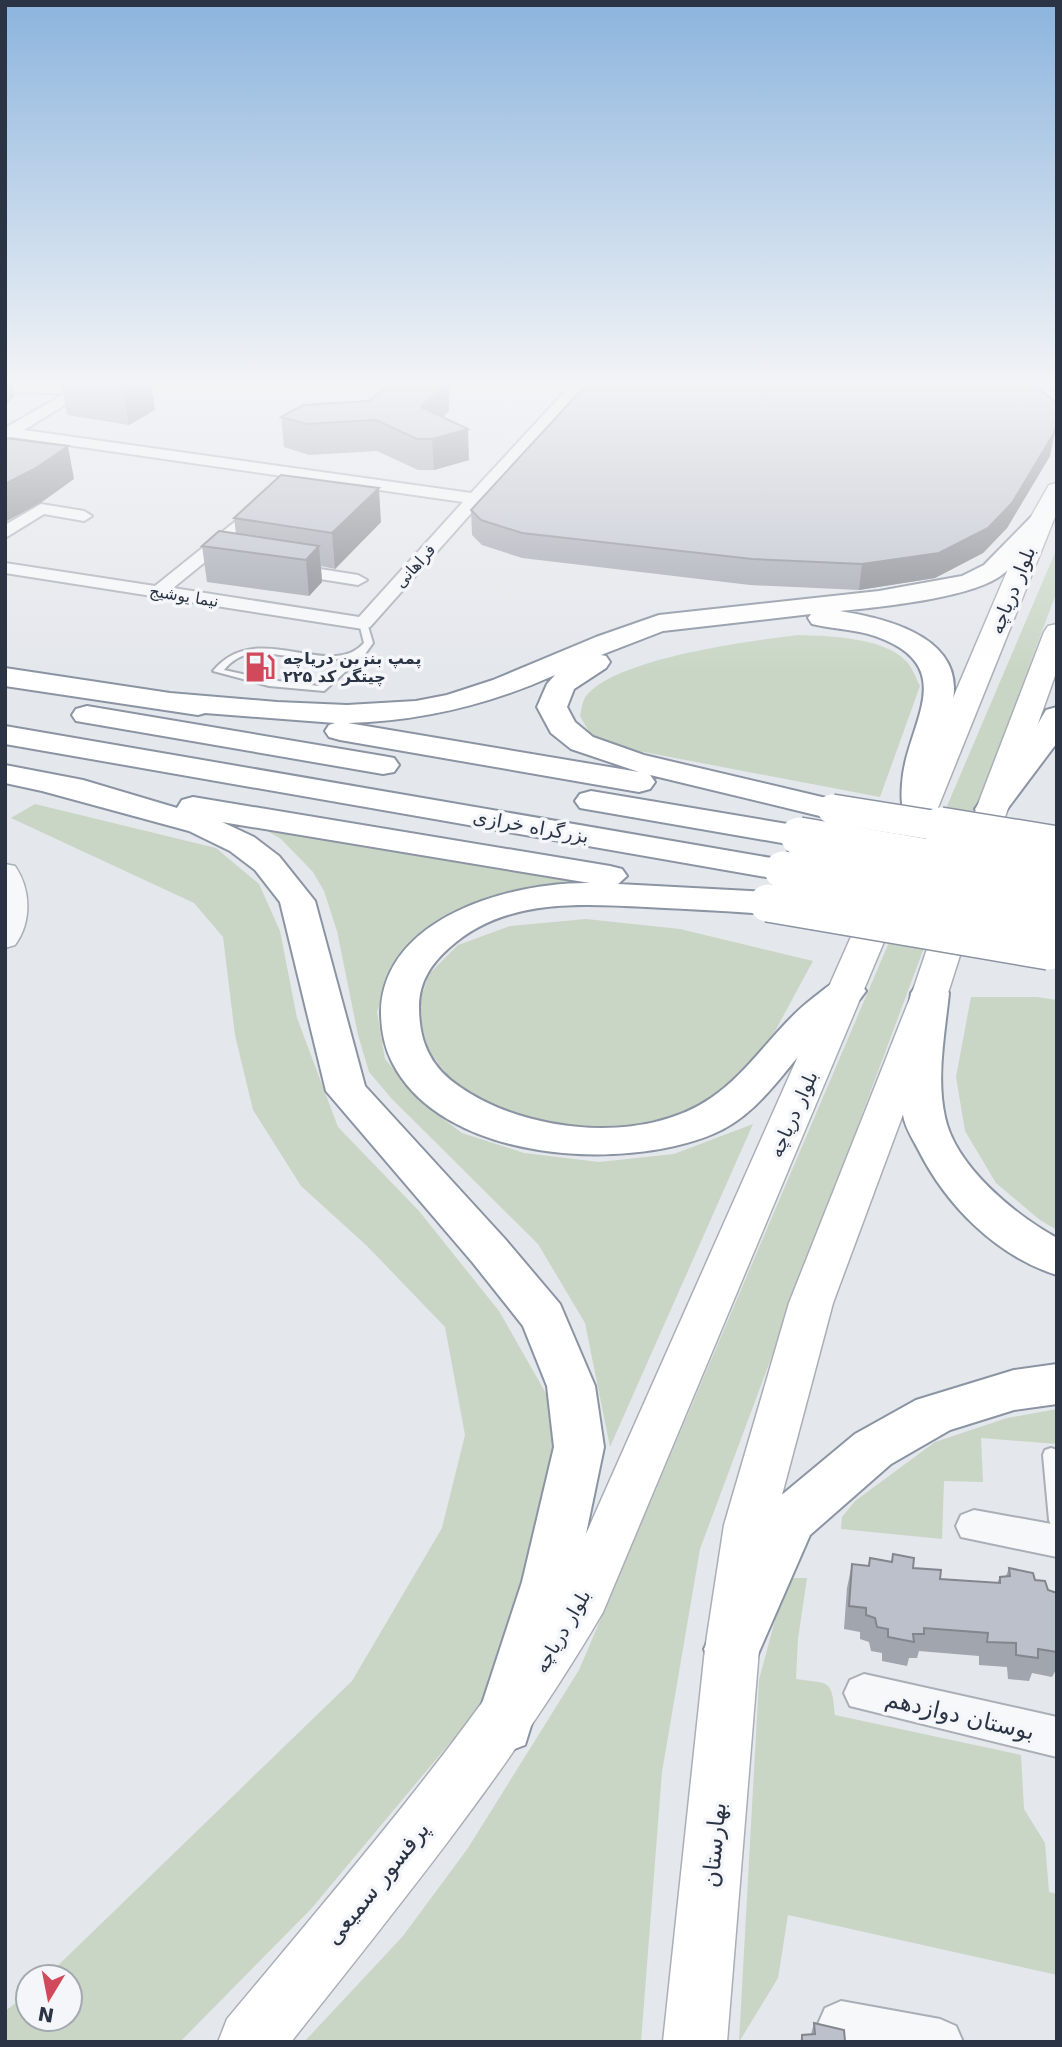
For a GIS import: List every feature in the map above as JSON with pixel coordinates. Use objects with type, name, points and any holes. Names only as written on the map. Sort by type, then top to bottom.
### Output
[{"type":"highway","points":[[173,701],[298,713],[352,715],[401,712],[450,703],[510,684],[631,632],[659,623],[702,616],[879,599],[969,582],[993,570],[1040,522]]},
{"type":"highway","points":[[832,809],[634,762],[582,743],[562,727],[552,707],[561,684],[596,662],[664,640],[740,625],[826,618],[864,623],[900,635],[924,652],[936,667],[940,688],[915,789],[920,813]]},
{"type":"highway","points":[[5,677],[173,701],[617,779],[832,809],[1057,845]]},
{"type":"highway","name":"بزرگراه خرازی","points":[[5,701],[1057,880]]},
{"type":"highway","points":[[992,809],[1042,742],[1057,716]]},
{"type":"highway","name":"بزرگراه خرازی","points":[[5,735],[776,886]]},
{"type":"highway","points":[[5,774],[776,886],[1055,944]]},
{"type":"highway","points":[[46,782],[201,824],[242,844],[267,863],[297,901],[346,1091],[489,1251],[543,1317],[570,1386],[579,1447],[549,1582],[504,1725]]},
{"type":"highway","points":[[776,886],[542,896],[502,905],[472,917],[421,953],[404,980],[398,1007],[401,1034],[415,1069],[438,1093],[470,1113],[510,1129],[547,1138],[588,1141],[629,1140],[665,1134],[699,1124],[732,1104],[758,1081],[799,1031],[847,991]]},
{"type":"highway","points":[[930,993],[923,1079],[924,1118],[941,1156],[969,1196],[1033,1247],[1057,1258]]},
{"type":"highway","points":[[732,1649],[791,1519],[873,1449],[934,1415],[1014,1390],[1057,1384]]},
{"type":"main road","name":"بلوار دریاچه","points":[[504,1725],[551,1654],[584,1595],[847,991],[1040,522],[1057,490]]},
{"type":"main road","points":[[732,1649],[749,1525],[811,1303],[930,993],[992,809],[1057,632]]},
{"type":"main road","name":"بهارستان","points":[[695,2042],[732,1649]]},
{"type":"main road","name":"پرفسور سمیعی","points":[[250,2042],[504,1725]]},
{"type":"street","points":[[345,481],[476,499]]},
{"type":"street","name":"فراهانی","points":[[363,623],[455,513],[476,499],[493,481]]},
{"type":"street","points":[[159,592],[268,502]]},
{"type":"street","points":[[8,528],[41,509],[83,516]]},
{"type":"street","points":[[203,555],[229,560]]},
{"type":"street","points":[[268,566],[358,580]]},
{"type":"street","name":"نیما یوشیج","points":[[5,568],[363,623]]},
{"type":"street","points":[[5,872],[15,900],[5,939]]},
{"type":"street","points":[[974,1526],[1057,1541]]},
{"type":"street","name":"بوستان دوازدهم","points":[[864,1693],[1057,1737]]},
{"type":"street","points":[[841,2024],[940,2042]]},
{"type":"lane","points":[[362,652],[324,658],[247,649],[225,660],[218,671],[269,683],[321,689],[343,671],[362,652],[369,643],[363,623]]},
{"type":"lane","points":[[1051,1455],[1057,1520]]},
{"type":"green space","points":[[1057,548],[1057,591],[700,1549],[662,1772],[641,2042],[304,2042],[403,1936],[468,1848],[579,1670]]},
{"type":"green space","points":[[798,635],[870,642],[896,653],[914,673],[920,686],[880,797],[607,745],[589,732],[580,716],[587,695],[603,682],[626,671],[686,653]]},
{"type":"green space","points":[[35,804],[216,848],[259,884],[280,931],[297,1018],[338,1127],[419,1211],[499,1311],[560,1418],[550,1541],[479,1708],[311,1909],[180,2042],[5,2042],[5,2011],[14,2004],[14,2033],[84,2033],[84,1963],[60,1963],[352,1681],[442,1528],[465,1435],[445,1327],[367,1246],[301,1186],[253,1110],[235,1035],[223,937],[194,903],[11,818]]},
{"type":"green space","points":[[209,806],[661,891],[556,887],[401,964],[386,987],[377,1012],[385,1059],[424,1105],[462,1133],[524,1153],[599,1162],[674,1154],[753,1124],[610,1447],[585,1323],[538,1244],[392,1099],[369,1072],[358,1035],[337,931],[324,891],[313,872],[281,839],[243,817]]},
{"type":"green space","points":[[586,919],[680,929],[813,961],[768,1044],[735,1085],[671,1118],[628,1126],[577,1126],[530,1120],[491,1106],[455,1085],[429,1051],[417,1010],[429,974],[458,945],[510,926]]},
{"type":"green space","points":[[971,997],[1037,997],[1057,1000],[1057,1230],[1040,1220],[996,1183],[965,1131],[956,1077]]},
{"type":"green space","points":[[1057,1409],[1057,1444],[981,1438],[983,1482],[944,1481],[942,1539],[841,1529],[842,1517],[855,1501],[935,1442],[1007,1418]]},
{"type":"green space","points":[[786,1578],[807,1578],[798,1639],[796,1679],[827,1685],[832,1694],[835,1715],[1021,1755],[1024,1809],[1045,1843],[1049,1892],[1057,1894],[1057,1975],[788,1915],[778,1978],[739,2042],[759,1680]]},
{"type":"building","points":[[275,481],[323,481],[379,488],[332,533],[234,518]]},
{"type":"building","points":[[498,481],[1025,481],[1012,503],[988,528],[939,553],[862,564],[752,559],[522,533],[481,520],[471,510]]},
{"type":"building","points":[[219,531],[319,546],[306,560],[202,546]]},
{"type":"building","points":[[893,1554],[914,1558],[913,1568],[941,1570],[940,1579],[1000,1583],[1000,1577],[1010,1576],[1009,1568],[1033,1573],[1035,1580],[1045,1581],[1048,1590],[1057,1593],[1057,1652],[1038,1649],[1038,1658],[1016,1655],[1016,1643],[987,1642],[988,1633],[924,1628],[924,1634],[913,1634],[914,1642],[888,1637],[888,1629],[877,1627],[875,1618],[866,1615],[866,1608],[849,1606],[852,1564],[869,1566],[870,1558],[892,1562]]},
{"type":"building","points":[[814,2023],[844,2030],[845,2041],[849,2042],[802,2042],[802,2035],[815,2034]]},
{"type":"place","name":"پمپ بنزین دریاچه چیتگر کد ۲۲۵","points":[[260,667]]}]
